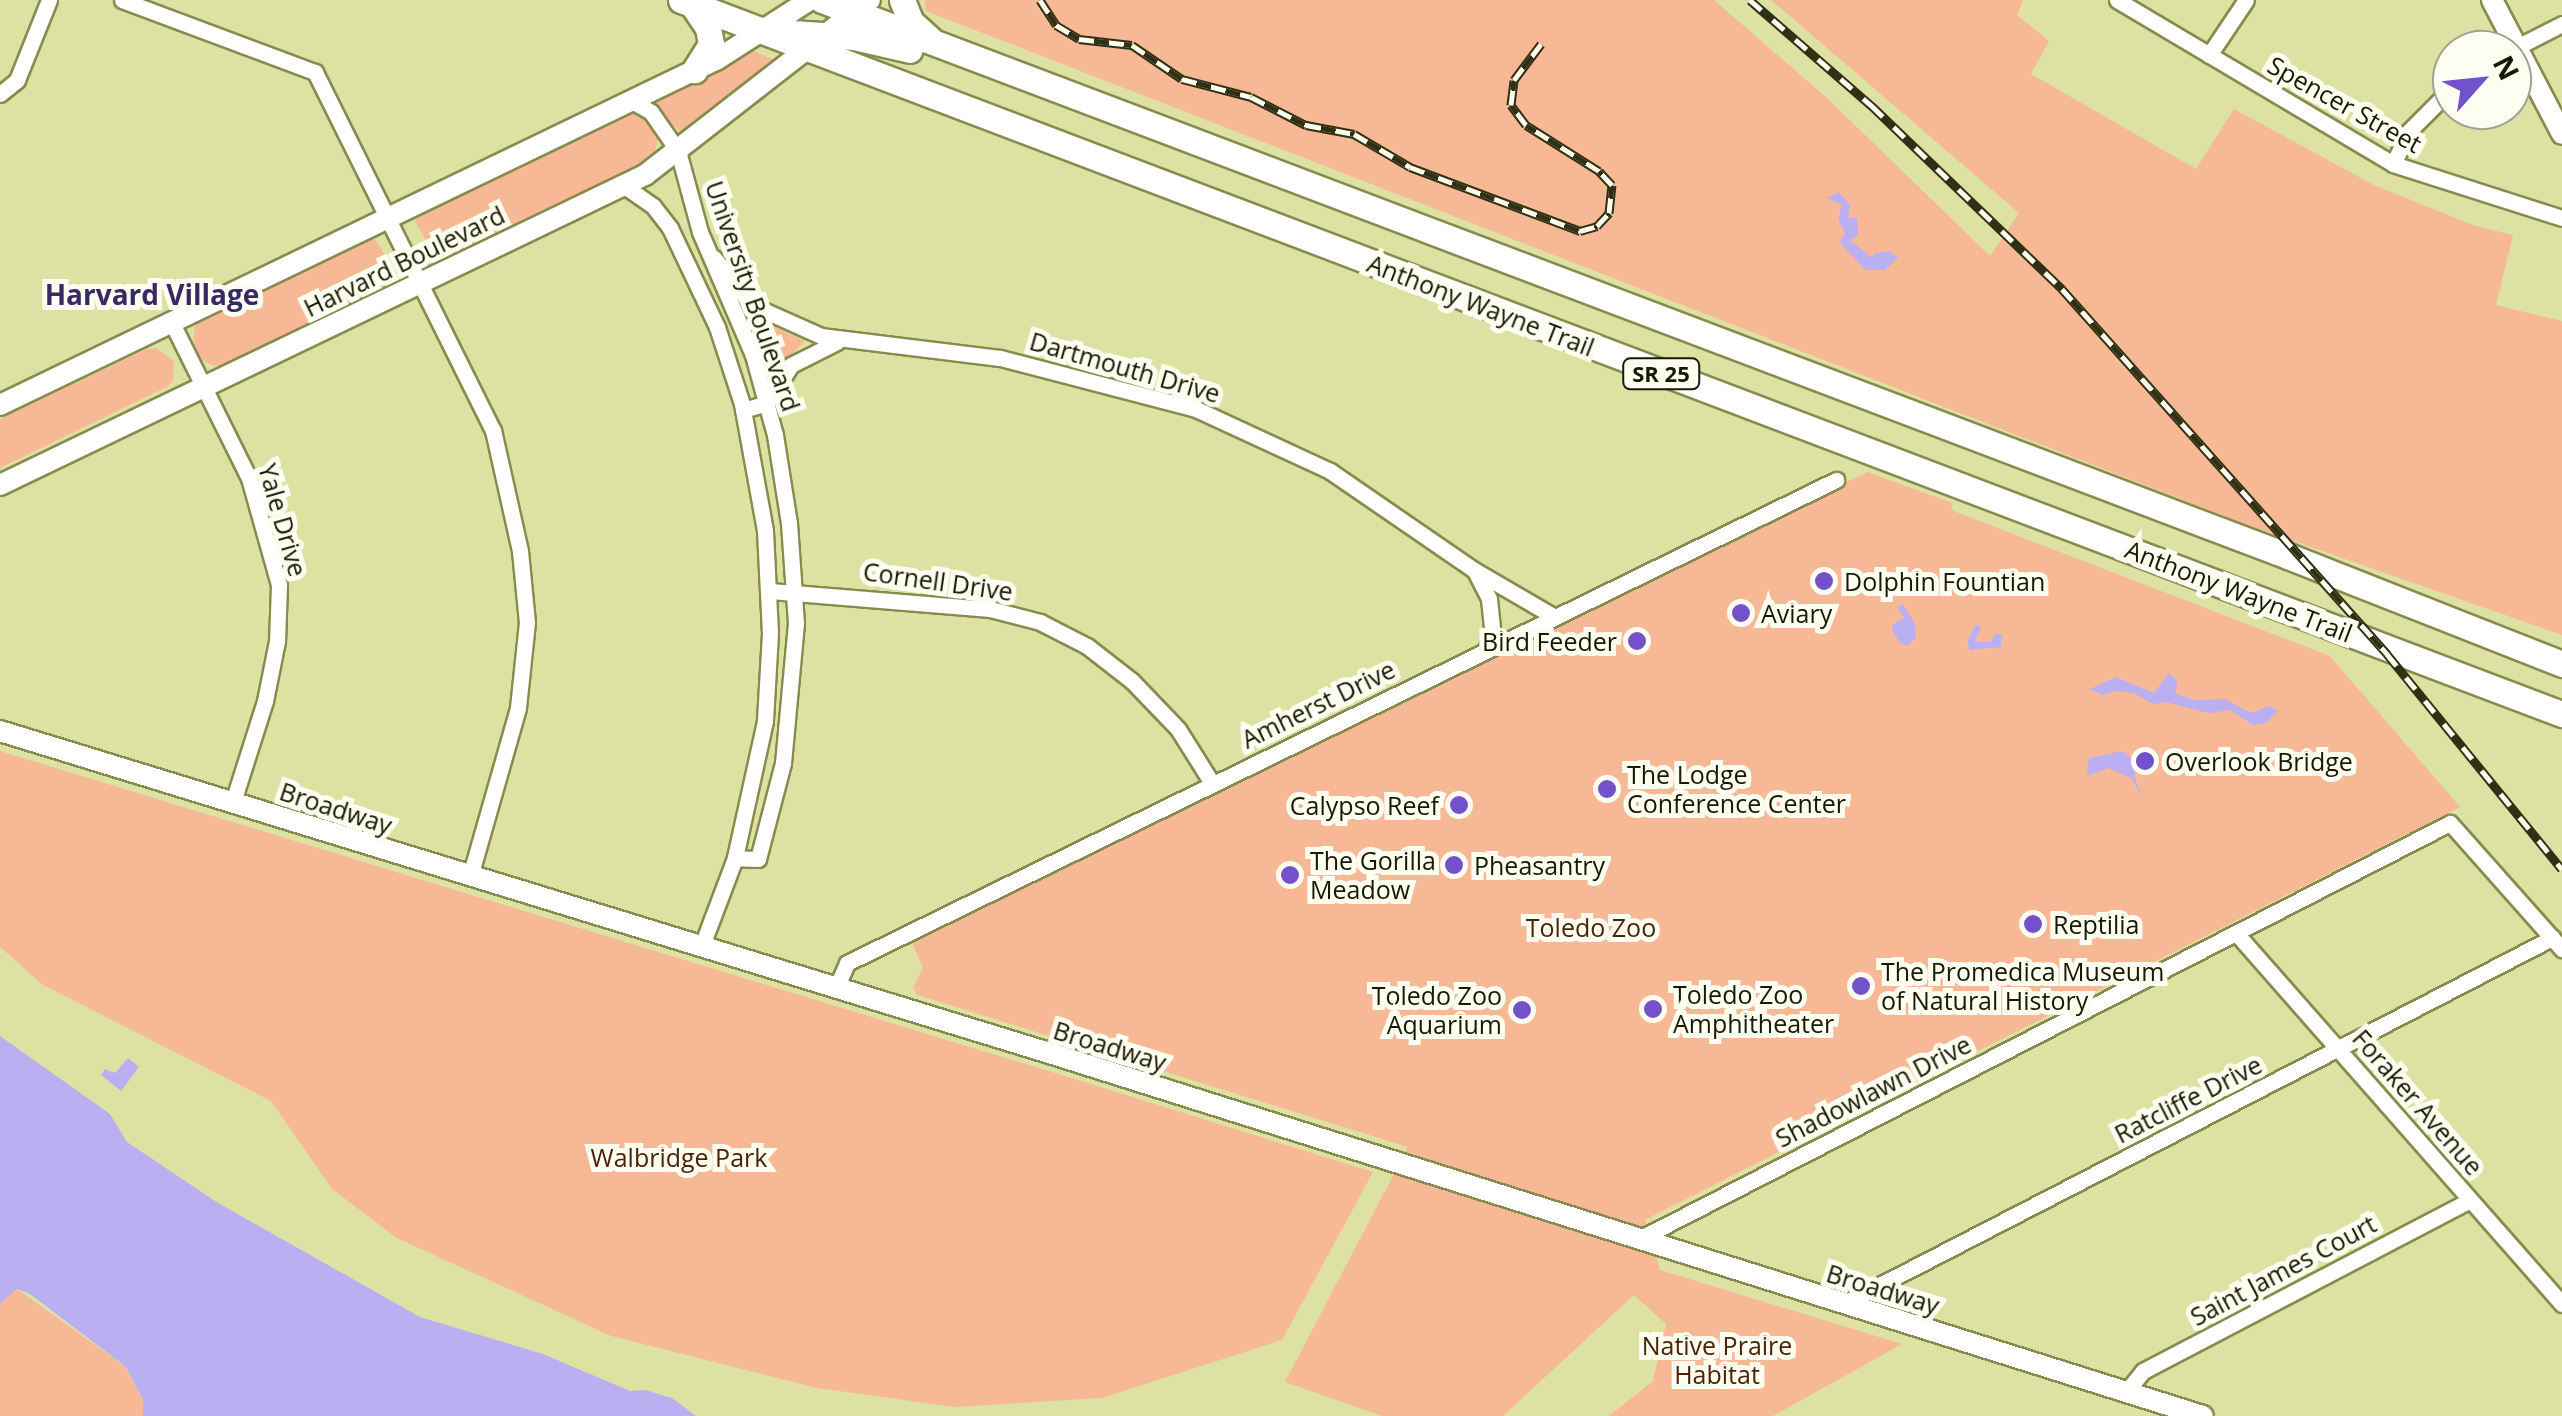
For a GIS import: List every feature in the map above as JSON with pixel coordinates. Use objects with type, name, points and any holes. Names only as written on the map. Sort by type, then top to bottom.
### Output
[{"type":"highway","name":"Anthony Wayne Trail","points":[[822,0],[861,7],[938,46],[2084,478],[2562,664]]},
{"type":"highway","points":[[902,0],[911,22],[938,46]]},
{"type":"highway","name":"Anthony Wayne Trail","points":[[687,2],[762,30],[816,42],[2562,714]]},
{"type":"highway","points":[[687,2],[708,28],[711,44],[695,70]]},
{"type":"highway","points":[[816,42],[906,48],[1000,84],[1068,94]]},
{"type":"street","points":[[0,94],[17,80],[49,0]]},
{"type":"street","points":[[122,0],[314,72],[493,430],[520,551],[526,622],[518,708],[470,878]]},
{"type":"street","name":"Harvard Boulevard","points":[[0,405],[695,70],[810,0]]},
{"type":"street","name":"Spencer Street","points":[[2117,0],[2394,164],[2437,181],[2562,218]]},
{"type":"street","points":[[2209,55],[2246,0]]},
{"type":"street","points":[[2492,0],[2506,30]]},
{"type":"street","name":"Harvard Boulevard","points":[[0,484],[622,186],[678,151],[861,7]]},
{"type":"street","points":[[2532,39],[2562,24]]},
{"type":"street","points":[[2532,80],[2562,134]]},
{"type":"street","name":"University Boulevard","points":[[632,101],[651,112],[678,151],[689,200],[740,318],[767,403],[783,477],[795,591],[793,678],[773,809],[758,859],[735,858]]},
{"type":"street","points":[[2394,164],[2409,131],[2432,108]]},
{"type":"street","name":"University Boulevard","points":[[622,186],[653,206],[687,258],[718,327],[743,410],[758,484],[770,591],[764,721],[735,858],[701,948]]},
{"type":"street","points":[[687,258],[712,254]]},
{"type":"street","name":"Dartmouth Drive","points":[[712,254],[745,297],[798,329],[841,341],[1000,358],[1196,409],[1330,471],[1474,570],[1553,616]]},
{"type":"street","name":"Yale Drive","points":[[171,322],[248,478],[278,585],[278,641],[265,701],[232,802]]},
{"type":"street","points":[[743,410],[767,403],[791,365],[822,346],[841,341]]},
{"type":"street","name":"Amherst Drive","points":[[836,988],[847,963],[1836,480]]},
{"type":"street","points":[[1474,570],[1489,600],[1492,630],[1488,648]]},
{"type":"street","name":"Cornell Drive","points":[[770,591],[990,609],[1040,622],[1087,646],[1132,682],[1178,729],[1212,783]]},
{"type":"street","name":"Broadway","points":[[0,731],[2202,1416]]},
{"type":"street","name":"Shadowlawn Drive","points":[[1639,1239],[2450,824],[2557,943]]},
{"type":"street","name":"Foraker Avenue","points":[[2236,932],[2562,1304]]},
{"type":"street","name":"Ratcliffe Drive","points":[[1845,1302],[2340,1049],[2557,943]]},
{"type":"street","name":"Saint James Court","points":[[2126,1392],[2143,1371],[2470,1200]]},
{"type":"green space","points":[[925,0],[1714,0],[1827,98],[1990,256],[2019,213],[1771,0],[2023,0],[2017,15],[2049,41],[2031,74],[2196,169],[2234,109],[2374,185],[2473,225],[2513,235],[2496,305],[2562,321],[2562,635],[2240,522],[926,11]]},
{"type":"green space","points":[[752,50],[776,61],[683,135],[653,104]]},
{"type":"green space","points":[[624,111],[641,113],[659,135],[654,156],[643,165],[448,260],[437,260],[415,221],[419,212]]},
{"type":"green space","points":[[373,236],[397,274],[383,291],[228,365],[213,366],[201,359],[193,347],[195,322]]},
{"type":"green space","points":[[750,316],[805,341],[771,376],[765,370]]},
{"type":"green space","points":[[156,348],[174,361],[173,381],[167,387],[0,468],[0,419]]},
{"type":"green space","name":"Toledo Zoo","points":[[1867,472],[1953,503],[1951,510],[2330,656],[2460,807],[1645,1220],[1660,1270],[1902,1344],[1773,1416],[1609,1416],[1653,1381],[1666,1324],[1634,1295],[1503,1416],[1382,1416],[1285,1382],[1408,1147],[917,995],[913,987],[923,968],[911,940]]},
{"type":"green space","name":"Walbridge Park","points":[[0,751],[1373,1172],[1282,1340],[1102,1398],[955,1407],[817,1388],[611,1336],[397,1238],[332,1189],[271,1101],[43,985],[0,947]]},
{"type":"green space","points":[[17,1289],[126,1367],[143,1401],[143,1416],[0,1416],[0,1304],[6,1293]]},
{"type":"shaded area","points":[[1839,192],[1850,205],[1848,218],[1857,218],[1858,235],[1850,240],[1872,258],[1875,253],[1889,251],[1898,257],[1885,270],[1865,270],[1839,241],[1845,234],[1838,219],[1842,205],[1827,198]]},
{"type":"shaded area","points":[[1903,604],[1915,624],[1916,638],[1908,646],[1900,643],[1892,630],[1893,624],[1904,618],[1897,607]]},
{"type":"shaded area","points":[[1975,625],[1981,626],[1975,642],[1991,642],[1995,634],[2002,634],[2001,647],[1970,650],[1967,643]]},
{"type":"shaded area","points":[[2169,673],[2177,681],[2176,694],[2195,700],[2225,699],[2251,713],[2269,706],[2278,711],[2266,723],[2253,725],[2230,710],[2209,713],[2166,702],[2153,704],[2134,693],[2116,691],[2103,695],[2090,689],[2116,677],[2154,693]]},
{"type":"shaded area","points":[[2122,751],[2137,763],[2134,775],[2142,797],[2131,778],[2108,768],[2087,776],[2089,758]]},
{"type":"shaded area","points":[[0,1036],[110,1114],[127,1142],[218,1203],[420,1317],[543,1354],[630,1391],[645,1390],[672,1398],[696,1416],[143,1416],[143,1400],[126,1367],[30,1294],[17,1289],[0,1304]]},
{"type":"shaded area","points":[[128,1058],[139,1067],[121,1091],[101,1075],[105,1069],[115,1073]]},
{"type":"railway","points":[[1040,0],[1056,25],[1079,39],[1132,45],[1182,79],[1251,97],[1306,125],[1354,134],[1410,167],[1580,231],[1597,226],[1609,213],[1612,185],[1599,171],[1526,125],[1511,105],[1514,80],[1541,44]]},
{"type":"railway","points":[[1750,0],[1872,106],[2062,289],[2387,654],[2562,869]]},
{"type":"place","name":"Dolphin Fountian","points":[[1824,581]]},
{"type":"place","name":"Aviary","points":[[1741,613]]},
{"type":"place","name":"Bird Feeder","points":[[1637,641]]},
{"type":"place","name":"Overlook Bridge","points":[[2145,761]]},
{"type":"place","name":"The Lodge Conference Center","points":[[1607,789]]},
{"type":"place","name":"Calypso Reef","points":[[1459,805]]},
{"type":"place","name":"Pheasantry","points":[[1454,865]]},
{"type":"place","name":"The Gorilla Meadow","points":[[1290,875]]},
{"type":"place","name":"Reptilia","points":[[2033,924]]},
{"type":"place","name":"The Promedica Museum of Natural History","points":[[1861,986]]},
{"type":"place","name":"Toledo Zoo Amphitheater","points":[[1653,1009]]},
{"type":"place","name":"Toledo Zoo Aquarium","points":[[1522,1010]]},
{"type":"district","name":"Harvard Village","points":[[152,294]]},
{"type":"park label","name":"Native Praire Habitat","points":[[1717,1360]]}]
